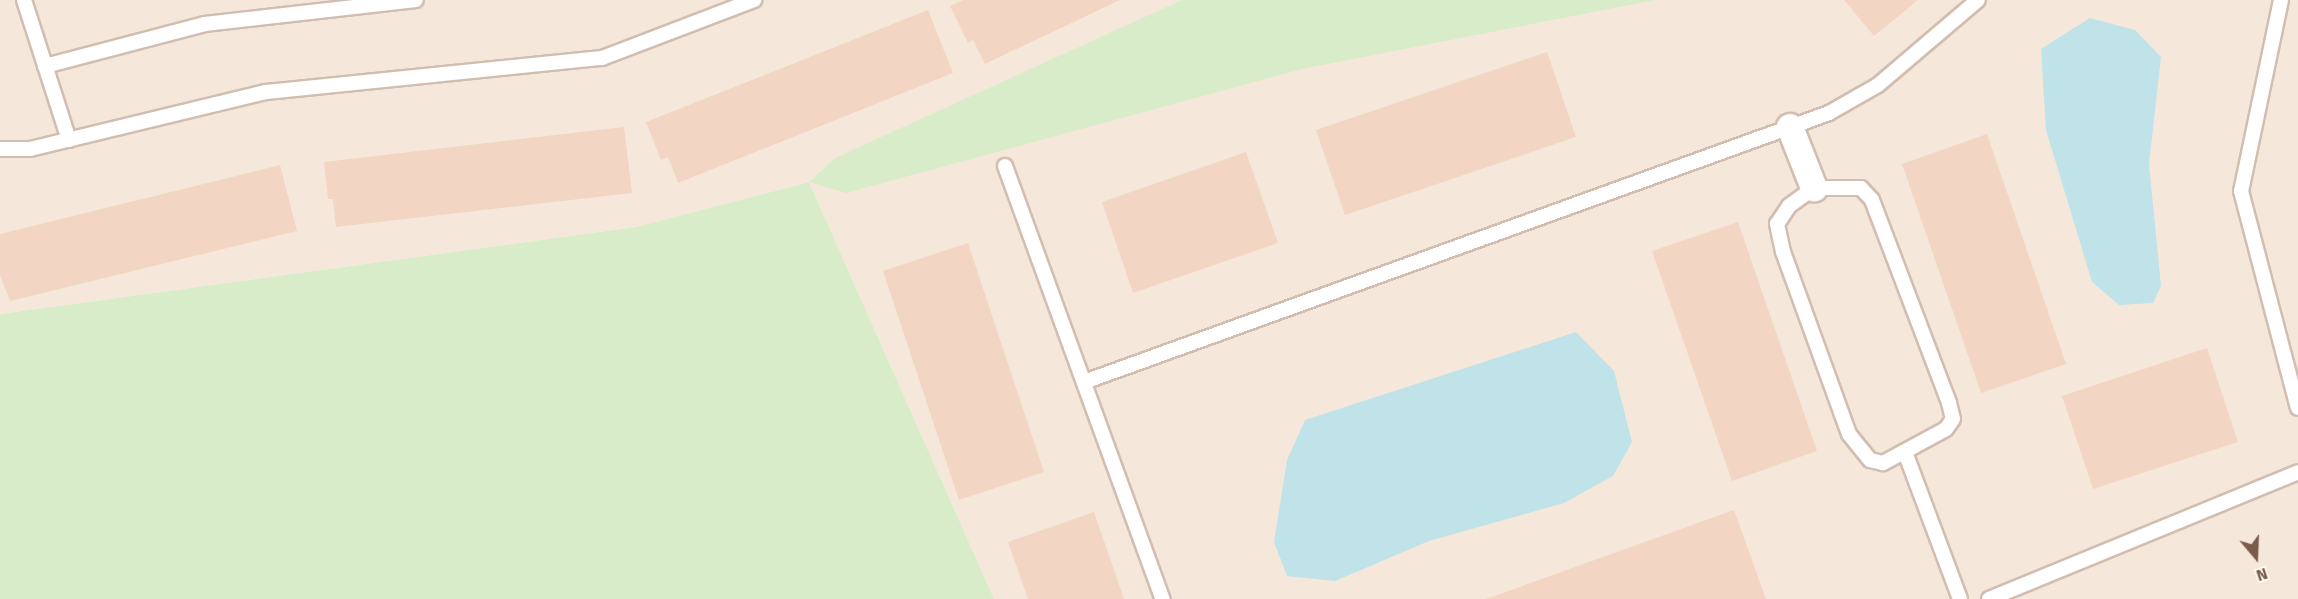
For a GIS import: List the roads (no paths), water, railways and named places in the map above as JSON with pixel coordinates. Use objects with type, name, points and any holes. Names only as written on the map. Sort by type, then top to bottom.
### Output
[{"type":"street","points":[[1790,127],[1814,188]]},
{"type":"lane","points":[[24,0],[69,140]]},
{"type":"lane","points":[[45,66],[205,24],[416,0]]},
{"type":"lane","points":[[0,149],[30,149],[266,92],[602,58],[754,0]]},
{"type":"lane","points":[[1083,382],[1829,113],[1878,85],[1977,0]]},
{"type":"lane","points":[[2281,0],[2241,191],[2298,408]]},
{"type":"lane","points":[[1005,166],[1163,599]]},
{"type":"lane","points":[[1814,188],[1861,188],[1872,200],[1949,403],[1953,419],[1946,429],[1883,463],[1870,460],[1850,434],[1784,252],[1777,224],[1789,206],[1814,188]]},
{"type":"lane","points":[[1905,452],[1960,599]]},
{"type":"lane","points":[[1989,599],[2298,472]]},
{"type":"water","points":[[2090,18],[2135,30],[2161,57],[2149,164],[2161,286],[2153,303],[2119,305],[2092,282],[2046,130],[2041,49]]},
{"type":"water","points":[[1576,332],[1614,371],[1632,442],[1613,476],[1564,503],[1429,541],[1335,581],[1287,576],[1274,542],[1287,460],[1305,420]]}]
